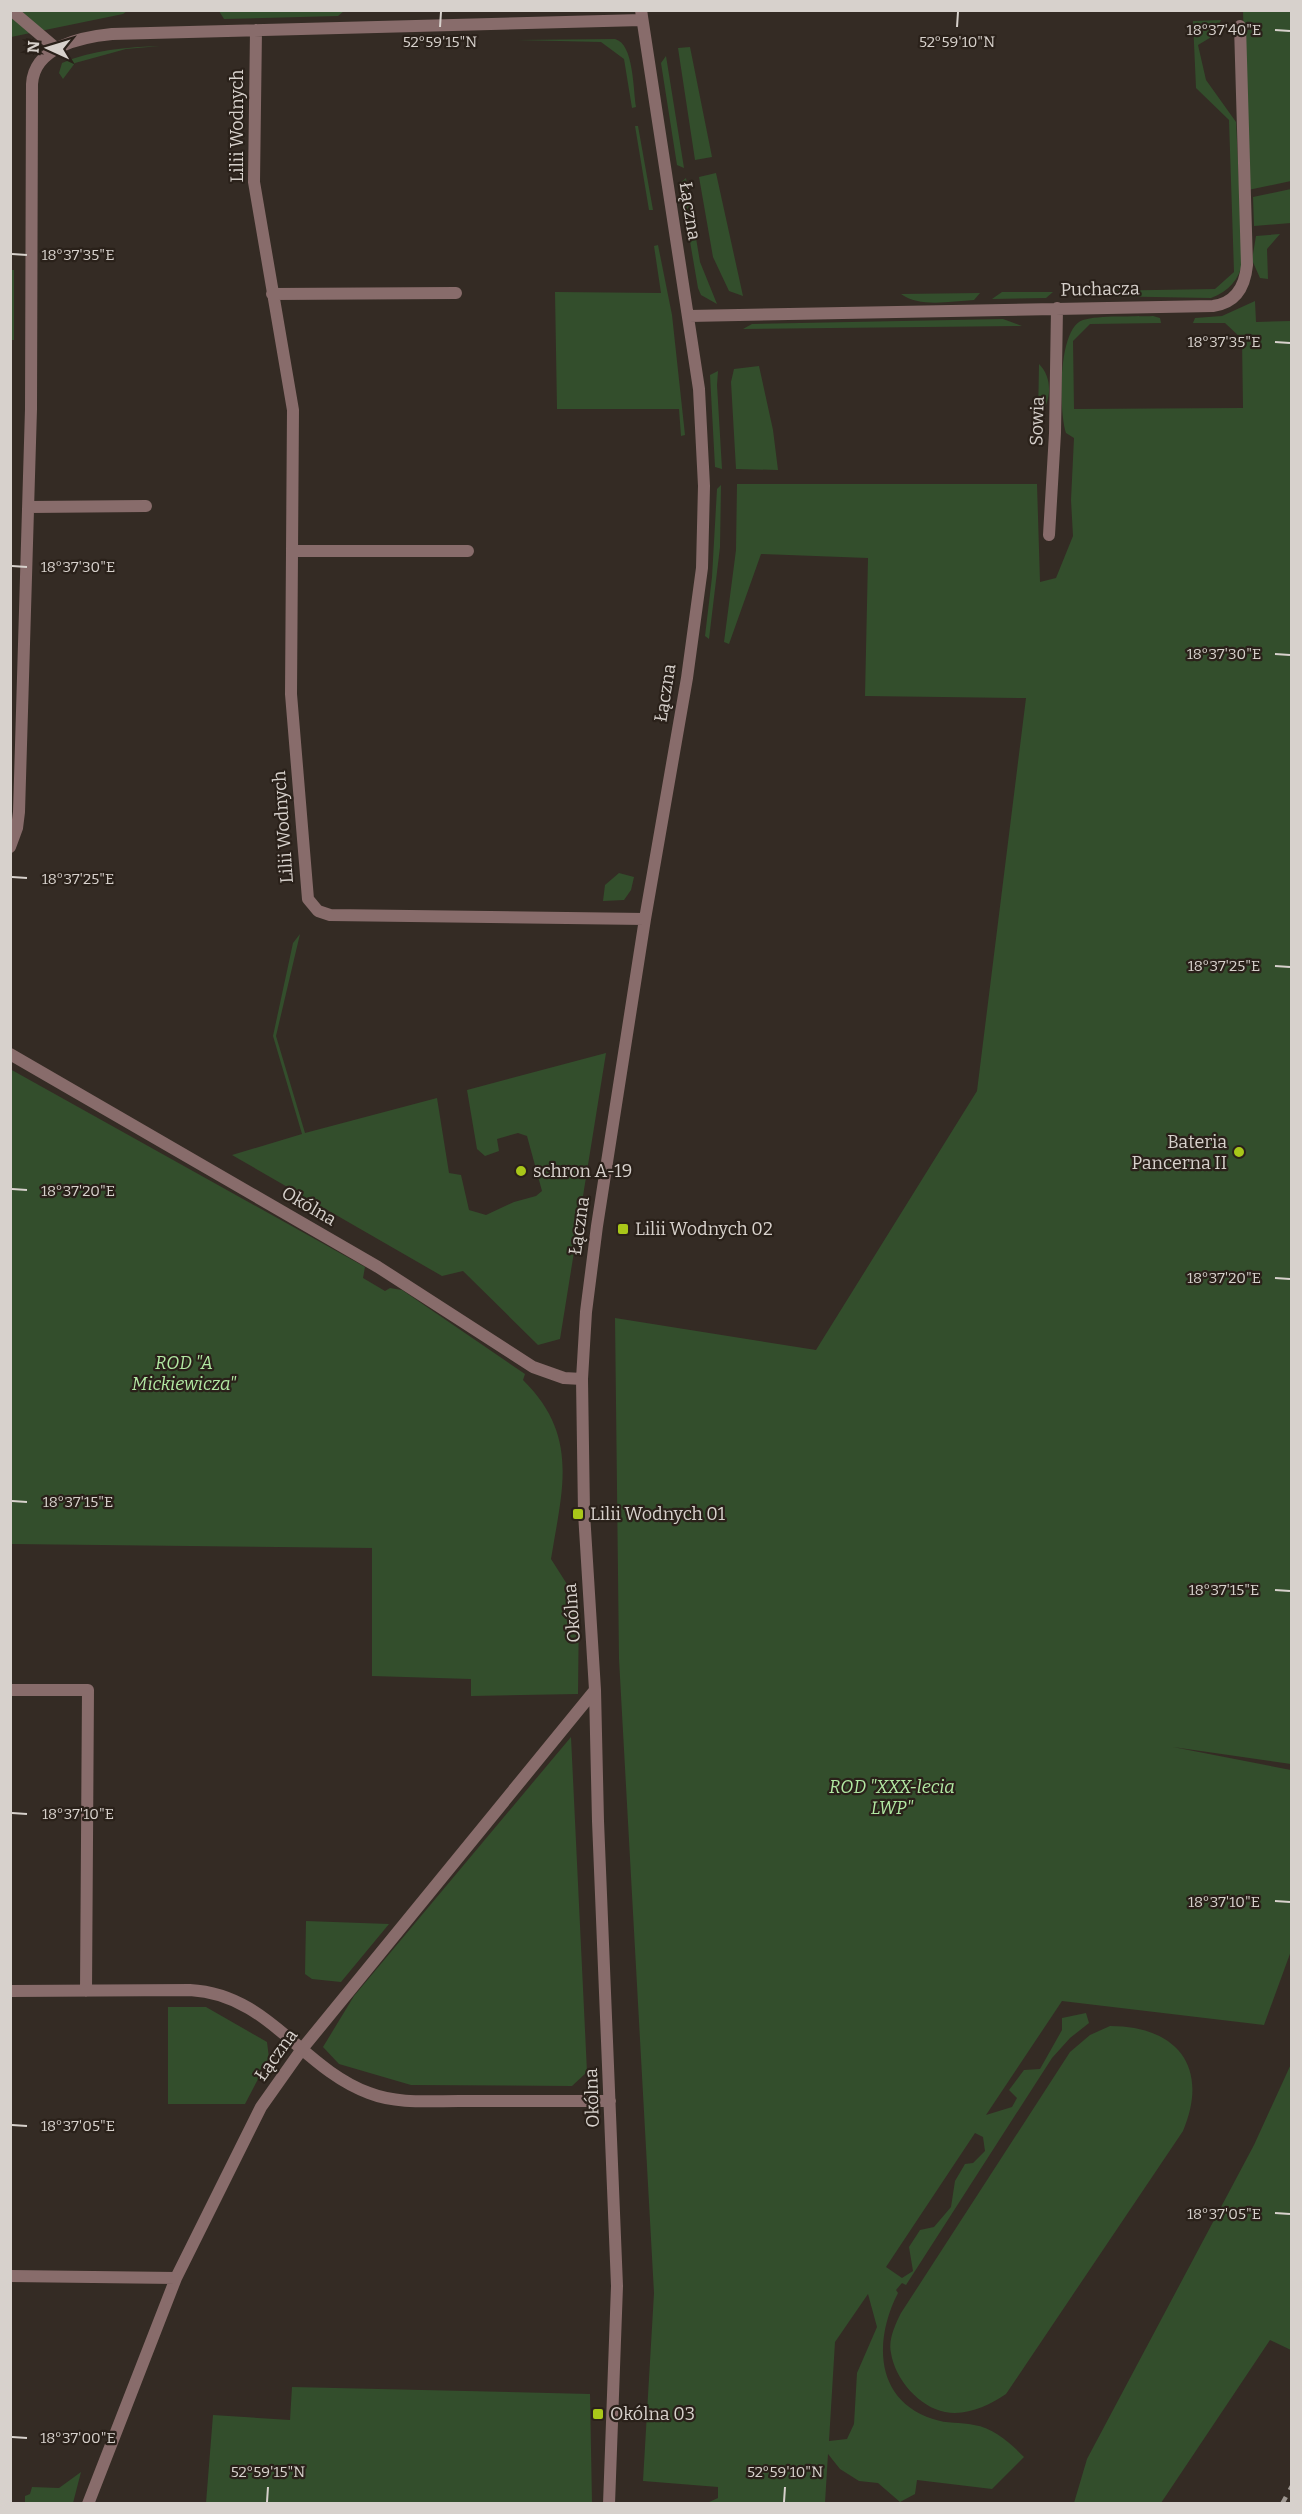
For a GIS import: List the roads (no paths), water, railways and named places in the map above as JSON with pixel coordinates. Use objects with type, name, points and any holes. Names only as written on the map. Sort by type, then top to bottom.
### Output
[{"type":"street","points":[[11,10],[57,49]]},
{"type":"street","points":[[10,847],[17,828],[19,812],[29,507],[32,84],[35,66],[57,49],[79,40],[112,34],[641,15]]},
{"type":"street","name":"Łączna","points":[[582,1379],[586,1312],[597,1226],[645,919],[687,678],[702,568],[703,446],[699,389],[641,15]]},
{"type":"street","name":"Puchacza","points":[[689,316],[1213,306],[1226,302],[1239,293],[1247,265],[1240,26]]},
{"type":"street","name":"Lilii Wodnych","points":[[256,30],[254,182],[293,410],[291,694],[306,891],[314,908],[330,915],[645,919]]},
{"type":"street","points":[[272,294],[456,293]]},
{"type":"street","name":"Sowia","points":[[1049,535],[1055,433],[1057,308]]},
{"type":"street","points":[[29,507],[146,506]]},
{"type":"street","points":[[292,551],[468,550]]},
{"type":"street","name":"Okólna","points":[[10,1054],[378,1267],[533,1367],[564,1378],[582,1379],[584,1513],[595,1690],[598,1821],[617,2286],[609,2504]]},
{"type":"street","points":[[10,1690],[88,1690],[86,1991]]},
{"type":"street","name":"Łączna","points":[[88,2504],[176,2278],[261,2107],[302,2049],[595,1690]]},
{"type":"street","points":[[10,1991],[190,1990],[218,1994],[256,2013],[324,2069],[346,2084],[395,2100],[610,2101]]},
{"type":"street","points":[[10,2276],[176,2278]]},
{"type":"railway","points":[[1282,2504],[1292,2486]]},
{"type":"place","name":"Bateria Pancerna II","points":[[1239,1152]]},
{"type":"place","name":"schron A-19","points":[[521,1171]]},
{"type":"place","name":"Lilii Wodnych 02","points":[[623,1229]]},
{"type":"place","name":"Lilii Wodnych 01","points":[[578,1514]]},
{"type":"place","name":"Okólna 03","points":[[598,2414]]},
{"type":"park label","name":"ROD \"A Mickiewicza\"","points":[[184,1373]]},
{"type":"park label","name":"ROD \"XXX-lecia LWP\"","points":[[892,1797]]}]
